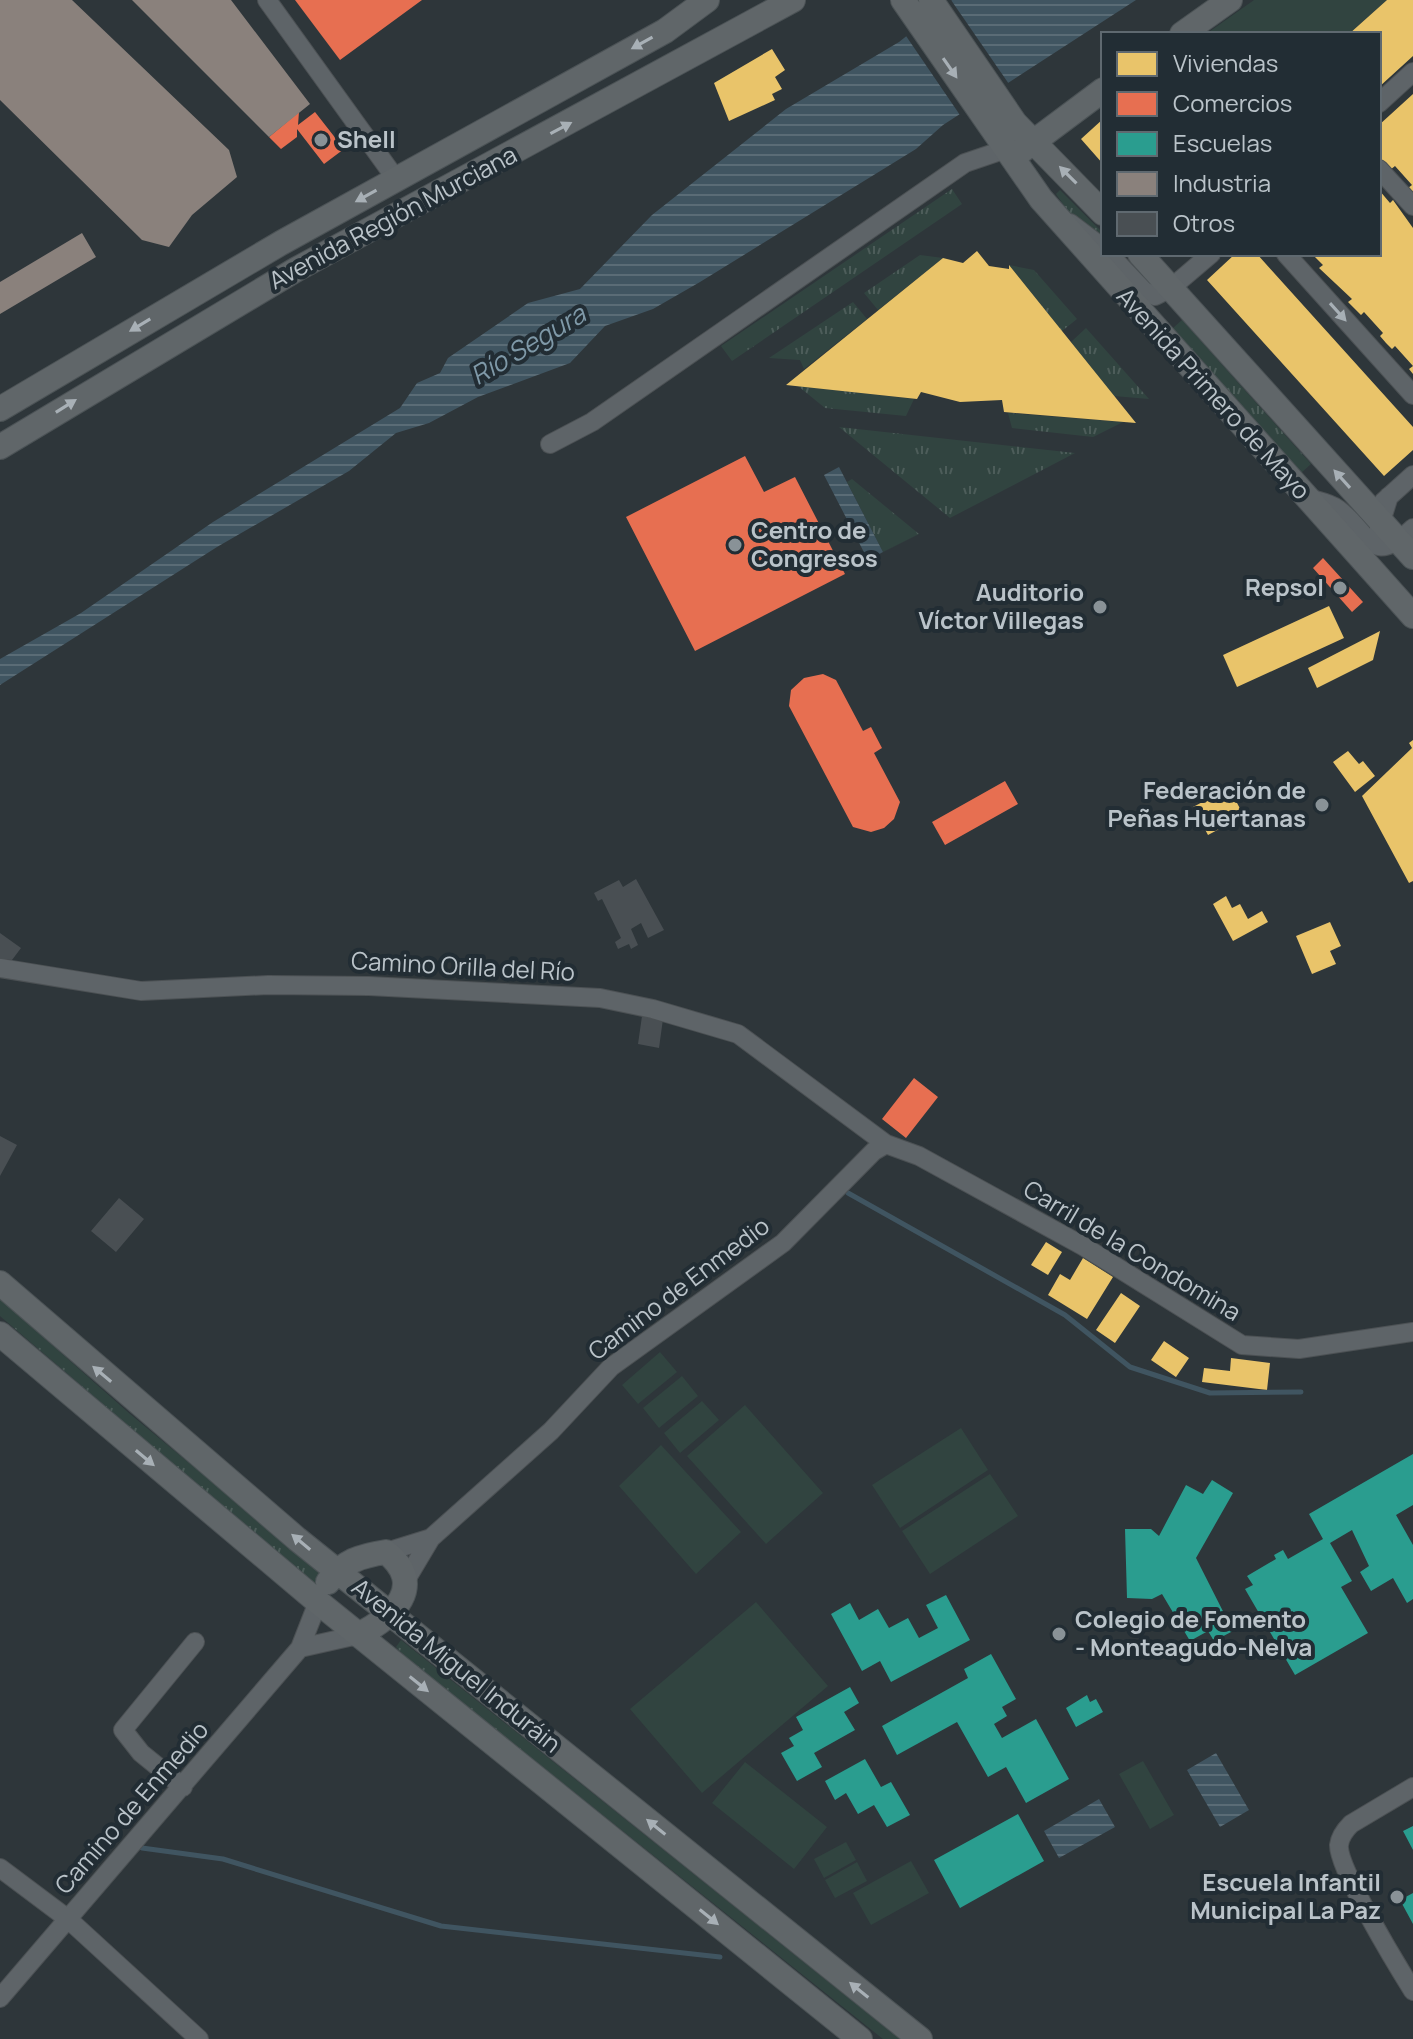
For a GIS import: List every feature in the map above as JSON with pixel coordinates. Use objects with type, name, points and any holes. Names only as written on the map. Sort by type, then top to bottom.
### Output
[{"type":"main road","name":"Avenida Región Murciana","points":[[0,409],[184,299],[665,31],[707,0]]},
{"type":"main road","name":"Avenida Región Murciana","points":[[0,447],[297,269],[793,0]]},
{"type":"main road","points":[[1185,32],[1230,0]]},
{"type":"main road","points":[[915,3],[1001,121],[1031,140],[1101,211]]},
{"type":"main road","points":[[1012,159],[1031,140],[1101,91]]},
{"type":"main road","name":"Avenida Primero de Mayo","points":[[1001,121],[1012,159],[1051,211],[1413,616]]},
{"type":"main road","name":"Avenida Primero de Mayo","points":[[1142,256],[1381,510],[1400,543]]},
{"type":"main road","name":"Avenida Miguel Induráin","points":[[0,1283],[336,1571],[920,2039]]},
{"type":"main road","name":"Avenida Miguel Induráin","points":[[0,1334],[358,1635],[860,2039]]},
{"type":"main road","points":[[318,1602],[336,1571],[357,1556],[386,1552],[400,1564],[406,1580],[398,1607],[358,1635]]},
{"type":"street","points":[[267,0],[396,179]]},
{"type":"street","points":[[1381,101],[1413,72]]},
{"type":"street","points":[[550,444],[592,422],[965,163],[1012,159]]},
{"type":"street","points":[[1381,171],[1413,206]]},
{"type":"street","points":[[1051,211],[1101,247]]},
{"type":"street","points":[[1111,256],[1147,294],[1159,296],[1209,256]]},
{"type":"street","points":[[1288,256],[1413,395]]},
{"type":"street","points":[[1381,510],[1413,475]]},
{"type":"street","points":[[1306,497],[1340,510],[1400,543],[1376,566],[1385,586]]},
{"type":"street","name":"Camino Orilla del Río","points":[[0,968],[141,991],[328,985],[600,998],[738,1034],[886,1144]]},
{"type":"street","name":"Carril de la Condomina","points":[[886,1144],[919,1156],[1083,1246],[1242,1345],[1299,1349],[1413,1332]]},
{"type":"street","name":"Camino de Enmedio","points":[[431,1538],[551,1431],[611,1367],[783,1243],[874,1151],[886,1144]]},
{"type":"street","points":[[386,1552],[431,1538]]},
{"type":"street","points":[[406,1580],[431,1538]]},
{"type":"street","name":"Camino de Enmedio","points":[[0,1998],[300,1648],[318,1602]]},
{"type":"street","points":[[300,1648],[358,1635]]},
{"type":"street","points":[[183,1787],[141,1753],[123,1730],[195,1642]]},
{"type":"street","points":[[1413,1787],[1351,1824],[1344,1831],[1338,1847],[1345,1870],[1413,1991]]},
{"type":"street","points":[[0,1868],[68,1919],[199,2039]]},
{"type":"green space","points":[[1254,0],[1387,0],[1351,32],[1209,32]]},
{"type":"green space","points":[[952,189],[962,204],[732,361],[721,346]]},
{"type":"green space","points":[[1060,190],[1101,231],[1101,239],[1072,217],[1056,194]]},
{"type":"green space","points":[[920,255],[943,258],[878,310],[864,293]]},
{"type":"green space","points":[[1009,265],[1034,270],[1077,319],[1062,331]]},
{"type":"green space","points":[[853,302],[867,319],[804,369],[800,360],[769,358]]},
{"type":"green space","points":[[1182,320],[1311,464],[1301,473],[1172,329]]},
{"type":"green space","points":[[1086,328],[1149,399],[1114,396],[1071,342]]},
{"type":"green space","points":[[798,386],[914,399],[906,416],[825,408]]},
{"type":"green space","points":[[1008,413],[1123,422],[1093,437],[1012,428]]},
{"type":"green space","points":[[839,427],[1075,453],[950,518]]},
{"type":"green space","points":[[852,479],[919,534],[883,552],[847,482]]},
{"type":"green space","points":[[0,1299],[130,1414],[323,1574],[313,1584],[0,1316]]},
{"type":"green space","points":[[660,1352],[677,1372],[638,1404],[622,1385]]},
{"type":"green space","points":[[682,1376],[698,1396],[659,1428],[643,1408]]},
{"type":"green space","points":[[702,1401],[719,1420],[680,1453],[664,1433]]},
{"type":"green space","points":[[745,1405],[823,1493],[766,1544],[687,1456]]},
{"type":"green space","points":[[961,1428],[988,1470],[900,1528],[872,1485]]},
{"type":"green space","points":[[661,1445],[741,1532],[696,1574],[619,1486]]},
{"type":"green space","points":[[990,1474],[1018,1516],[930,1574],[902,1531]]},
{"type":"green space","points":[[756,1602],[828,1686],[702,1793],[630,1709]]},
{"type":"green space","points":[[401,1640],[900,2039],[883,2039],[410,1661],[396,1647]]},
{"type":"green space","points":[[1143,1761],[1174,1815],[1150,1829],[1119,1774]]},
{"type":"green space","points":[[745,1762],[827,1827],[794,1869],[712,1803]]},
{"type":"green space","points":[[846,1842],[856,1860],[824,1878],[814,1859]]},
{"type":"green space","points":[[911,1861],[929,1893],[871,1925],[853,1893]]},
{"type":"green space","points":[[857,1862],[867,1881],[835,1898],[825,1880]]},
{"type":"water","name":"Río Segura","points":[[952,0],[1136,0],[943,125],[916,149],[700,282],[653,309],[605,326],[570,363],[478,397],[429,423],[396,433],[349,471],[217,547],[0,685],[0,659],[81,613],[213,522],[400,408],[417,383],[440,373],[448,358],[528,303],[580,289],[652,215],[786,109],[899,42]]},
{"type":"water","points":[[839,467],[883,552],[868,560],[824,475]]},
{"type":"water","points":[[1216,1753],[1249,1810],[1220,1827],[1187,1770]]},
{"type":"water","points":[[1099,1799],[1115,1827],[1059,1858],[1044,1831]]},
{"type":"pier","points":[[946,0],[951,0],[1011,87],[962,118],[904,33]]},
{"type":"building: Viviendas","points":[[1387,0],[1413,0],[1413,56],[1381,85],[1381,32],[1351,32]]},
{"type":"building: Viviendas","points":[[772,49],[785,70],[775,77],[782,89],[772,94],[775,100],[729,121],[714,83]]},
{"type":"building: Viviendas","points":[[1413,94],[1413,193],[1408,188],[1412,185],[1395,166],[1390,170],[1381,159],[1381,123]]},
{"type":"building: Viviendas","points":[[1101,121],[1101,162],[1081,139]]},
{"type":"building: Viviendas","points":[[1381,192],[1390,203],[1393,200],[1413,228],[1413,366],[1395,346],[1392,349],[1386,343],[1380,336],[1383,333],[1364,312],[1361,315],[1348,302],[1352,299],[1319,268],[1323,265],[1314,256],[1381,256]]},
{"type":"building: Viviendas","points":[[977,251],[989,266],[1009,269],[1009,265],[1136,423],[1004,412],[1002,400],[960,402],[921,392],[917,399],[786,385],[943,258],[963,263]]},
{"type":"building: Viviendas","points":[[1233,256],[1259,256],[1413,427],[1413,450],[1384,476],[1207,280]]},
{"type":"building: Viviendas","points":[[1329,606],[1344,638],[1237,687],[1223,655]]},
{"type":"building: Viviendas","points":[[1380,631],[1373,660],[1317,688],[1308,668]]},
{"type":"building: Viviendas","points":[[1413,740],[1413,881],[1409,883],[1362,796],[1412,748],[1409,743]]},
{"type":"building: Viviendas","points":[[1348,751],[1359,764],[1363,761],[1375,776],[1355,792],[1333,762]]},
{"type":"building: Viviendas","points":[[1229,788],[1244,816],[1208,835],[1193,807]]},
{"type":"building: Viviendas","points":[[1226,896],[1232,908],[1240,904],[1248,919],[1262,911],[1268,922],[1233,941],[1213,904]]},
{"type":"building: Viviendas","points":[[1330,922],[1341,946],[1330,951],[1336,964],[1312,974],[1296,936]]},
{"type":"building: Viviendas","points":[[1046,1242],[1062,1252],[1048,1275],[1031,1265]]},
{"type":"building: Viviendas","points":[[1083,1258],[1113,1277],[1087,1319],[1048,1295],[1060,1274],[1070,1280]]},
{"type":"building: Viviendas","points":[[1121,1293],[1140,1306],[1115,1343],[1096,1330]]},
{"type":"building: Viviendas","points":[[1164,1341],[1189,1358],[1176,1377],[1151,1360]]},
{"type":"building: Viviendas","points":[[1231,1358],[1270,1363],[1267,1390],[1202,1382],[1204,1368],[1230,1371]]},
{"type":"building: Comercios","points":[[295,0],[422,0],[340,60]]},
{"type":"building: Comercios","points":[[299,112],[298,125],[315,112],[344,149],[324,164],[297,129],[297,137],[281,149],[269,137]]},
{"type":"building: Comercios","name":"Centro de Congresos","points":[[745,456],[764,492],[795,477],[845,574],[695,651],[626,517]]},
{"type":"building: Comercios","points":[[1323,558],[1363,602],[1352,612],[1313,568]]},
{"type":"building: Comercios","points":[[823,674],[836,680],[863,731],[871,727],[882,748],[874,753],[900,802],[894,819],[884,828],[871,832],[853,827],[789,706],[791,690],[804,678]]},
{"type":"building: Comercios","points":[[1005,781],[1018,804],[945,845],[932,822]]},
{"type":"building: Comercios","points":[[914,1078],[938,1097],[906,1138],[882,1119]]},
{"type":"building: Escuelas","points":[[1413,1454],[1413,1505],[1396,1515],[1413,1545],[1413,1599],[1407,1603],[1393,1578],[1371,1591],[1360,1572],[1369,1566],[1352,1530],[1330,1543],[1352,1581],[1341,1587],[1368,1633],[1295,1675],[1245,1589],[1253,1585],[1247,1576],[1276,1559],[1274,1555],[1283,1550],[1288,1559],[1323,1539],[1309,1514]]},
{"type":"building: Escuelas","points":[[1212,1480],[1233,1493],[1196,1558],[1233,1631],[1214,1641],[1208,1631],[1190,1641],[1162,1594],[1152,1599],[1127,1598],[1125,1529],[1151,1529],[1159,1536],[1186,1485],[1203,1494]]},
{"type":"building: Escuelas","points":[[946,1595],[970,1640],[891,1682],[880,1661],[862,1671],[831,1614],[850,1603],[859,1620],[878,1609],[889,1628],[908,1618],[919,1638],[938,1628],[926,1605]]},
{"type":"building: Escuelas","points":[[991,1654],[1016,1699],[1002,1707],[1007,1716],[994,1724],[1002,1738],[1036,1719],[1069,1779],[1026,1803],[1006,1767],[988,1777],[957,1722],[897,1755],[882,1726],[968,1678],[964,1669]]},
{"type":"building: Escuelas","points":[[850,1687],[859,1703],[844,1712],[855,1730],[814,1753],[822,1767],[797,1781],[781,1753],[794,1746],[789,1738],[803,1730],[796,1717]]},
{"type":"building: Escuelas","points":[[1087,1695],[1090,1702],[1096,1699],[1103,1712],[1076,1727],[1066,1708]]},
{"type":"building: Escuelas","points":[[865,1759],[881,1787],[891,1782],[910,1815],[887,1827],[874,1805],[858,1814],[846,1793],[835,1800],[825,1781]]},
{"type":"building: Escuelas","points":[[1018,1814],[1044,1861],[960,1908],[934,1860]]},
{"type":"building: Escuelas","points":[[1413,1826],[1413,1850],[1403,1831]]},
{"type":"building: Escuelas","points":[[1413,1893],[1413,1924],[1400,1900]]},
{"type":"building: Industria","points":[[0,0],[72,0],[229,150],[237,177],[192,215],[169,247],[142,240],[0,100]]},
{"type":"building: Industria","points":[[132,0],[231,0],[310,104],[269,137]]},
{"type":"building: Industria","points":[[82,233],[96,257],[0,314],[0,282]]},
{"type":"building: Otros","points":[[636,879],[664,930],[648,938],[641,923],[631,929],[638,945],[631,949],[629,944],[618,949],[615,942],[621,938],[602,899],[598,901],[594,893],[619,880],[623,887]]},
{"type":"building: Otros","points":[[0,933],[21,948],[12,960],[0,959]]},
{"type":"building: Otros","points":[[642,1016],[663,1019],[659,1048],[638,1044]]},
{"type":"building: Otros","points":[[0,1136],[17,1145],[0,1176]]},
{"type":"building: Otros","points":[[119,1198],[144,1219],[116,1252],[91,1231]]},
{"type":"waterway","points":[[848,1193],[1065,1315],[1130,1367],[1210,1393],[1301,1392]]},
{"type":"waterway","points":[[142,1848],[223,1859],[441,1926],[720,1957]]},
{"type":"place","name":"Shell","points":[[321,140]]},
{"type":"place","name":"Centro de Congresos","points":[[735,545]]},
{"type":"place","name":"Repsol","points":[[1340,588]]},
{"type":"place","name":"Auditorio Víctor Villegas","points":[[1100,607]]},
{"type":"place","name":"Federación de Peñas Huertanas","points":[[1322,805]]},
{"type":"place","name":"Colegio de Fomento - Monteagudo-Nelva","points":[[1059,1634]]},
{"type":"place","name":"Escuela Infantil Municipal La Paz","points":[[1397,1897]]}]
